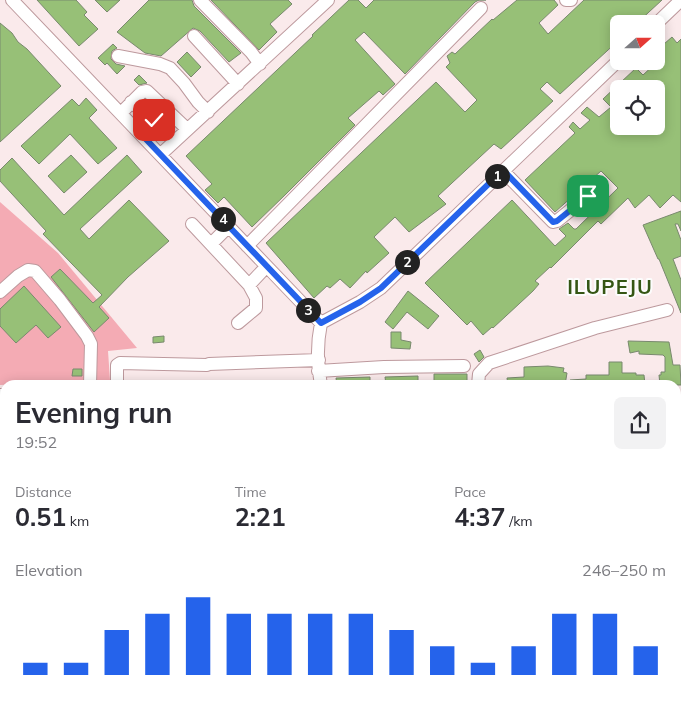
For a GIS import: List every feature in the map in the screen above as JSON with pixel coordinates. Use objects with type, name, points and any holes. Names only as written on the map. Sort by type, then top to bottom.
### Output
[{"type":"street","points":[[12,0],[229,226],[320,328],[320,380]]},
{"type":"street","points":[[200,0],[260,64]]},
{"type":"street","points":[[161,154],[328,0]]},
{"type":"street","points":[[665,15],[681,0]]},
{"type":"street","points":[[247,246],[481,8]]},
{"type":"street","points":[[194,36],[238,84]]},
{"type":"street","points":[[118,56],[160,64],[170,68],[208,112]]},
{"type":"street","points":[[320,328],[381,288],[610,69]]},
{"type":"street","points":[[121,113],[142,92],[148,91],[187,129]]},
{"type":"street","points":[[131,102],[154,120]]},
{"type":"street","points":[[140,133],[154,120],[174,118]]},
{"type":"street","points":[[503,170],[553,222],[557,221],[588,196]]},
{"type":"street","points":[[192,224],[249,285],[256,298],[256,308],[238,323]]},
{"type":"street","points":[[211,244],[229,226]]},
{"type":"street","points":[[249,285],[266,267]]},
{"type":"street","points":[[0,292],[28,270],[35,271],[87,336],[91,344],[90,380]]},
{"type":"street","points":[[478,380],[479,374],[489,363],[595,328],[667,310]]},
{"type":"street","points":[[117,380],[117,365],[120,363],[384,367],[464,366]]},
{"type":"shaded area","points":[[0,202],[58,253],[137,348],[108,351],[110,380],[0,380]]},
{"type":"building","points":[[37,0],[76,0],[87,12],[84,15],[98,29],[79,46]]},
{"type":"building","points":[[95,0],[120,0],[107,12]]},
{"type":"building","points":[[149,0],[192,0],[194,6],[241,53],[229,62],[200,31],[193,28],[161,56],[145,53],[117,32]]},
{"type":"building","points":[[211,0],[288,0],[292,4],[270,24],[277,32],[259,50]]},
{"type":"building","points":[[349,0],[358,0],[366,8],[374,0],[479,0],[405,74],[364,32],[355,40],[395,84],[383,95],[379,91],[348,118],[355,125],[252,227],[224,197],[218,203],[205,190],[212,184],[186,156]]},
{"type":"building","points":[[517,0],[554,0],[558,5],[539,23],[548,34],[584,0],[662,0],[646,15],[610,15],[610,48],[560,94],[547,82],[540,89],[553,101],[501,149],[494,144],[438,196],[446,204],[409,232],[395,217],[374,237],[389,253],[367,273],[366,271],[350,288],[340,279],[330,288],[327,286],[314,298],[266,243],[436,82],[465,112],[477,100],[446,67],[450,63],[447,56],[452,52],[455,54]]},
{"type":"building","points":[[0,23],[12,33],[18,42],[27,49],[61,86],[0,142]]},
{"type":"building","points":[[672,37],[677,43],[681,39],[681,202],[673,195],[660,208],[649,195],[635,208],[628,198],[601,224],[598,221],[551,268],[535,281],[539,284],[533,291],[493,328],[483,335],[471,321],[467,325],[425,283],[512,200],[555,246],[566,236],[559,229],[568,223],[576,229],[618,188],[601,171],[555,212],[525,180],[575,133],[569,127],[573,122],[580,129],[590,120],[581,113],[587,107],[599,117],[610,108],[610,135],[665,135],[665,80],[623,80],[634,70],[638,70],[643,75],[648,70],[665,70],[665,43]]},
{"type":"building","points":[[113,44],[117,48],[112,51],[111,59],[116,64],[125,66],[117,74],[107,63],[105,65],[98,58]]},
{"type":"building","points":[[187,52],[201,67],[191,77],[177,62]]},
{"type":"building","points":[[139,75],[147,83],[139,85],[134,80]]},
{"type":"building","points":[[610,92],[610,106],[603,99]]},
{"type":"building","points":[[86,98],[97,110],[89,118],[117,148],[98,164],[70,134],[39,164],[21,146],[72,99],[79,106]]},
{"type":"building","points":[[71,155],[87,172],[64,193],[48,176]]},
{"type":"building","points":[[127,155],[142,172],[80,229],[89,239],[129,200],[169,241],[128,277],[99,307],[109,318],[94,332],[51,277],[60,269],[93,303],[102,295],[43,234],[46,231],[0,181],[0,170],[12,158],[64,215]]},
{"type":"building","points":[[681,211],[681,231],[678,224],[675,224],[681,240],[681,256],[673,259],[681,280],[681,313],[643,225]]},
{"type":"building","points":[[24,286],[61,327],[48,338],[36,325],[16,343],[0,326],[0,309]]},
{"type":"building","points":[[408,291],[439,316],[428,329],[407,312],[393,329],[385,322]]},
{"type":"building","points":[[391,332],[401,332],[401,340],[411,342],[410,349],[391,348]]},
{"type":"building","points":[[164,336],[164,342],[153,343],[153,337]]},
{"type":"building","points":[[628,341],[669,342],[673,365],[680,365],[681,380],[660,380],[661,372],[665,372],[665,357],[663,355],[639,354],[639,351],[630,353]]},
{"type":"building","points":[[480,350],[484,357],[479,362],[474,354]]},
{"type":"building","points":[[609,362],[622,362],[622,373],[644,375],[644,380],[570,380],[586,379],[586,375],[609,375]]},
{"type":"building","points":[[548,366],[564,368],[563,372],[567,373],[566,380],[507,380],[507,378],[524,377],[524,367]]},
{"type":"building","points":[[73,369],[82,369],[82,376],[72,376]]},
{"type":"building","points":[[434,374],[467,374],[467,380],[434,380]]},
{"type":"building","points":[[418,376],[418,380],[385,380],[385,377]]},
{"type":"building","points":[[370,377],[370,380],[336,380],[336,378]]},
{"type":"district","name":"ILUPEJU","points":[[610,287]]},
{"type":"route","points":[[154,120],[140,133],[321,323],[360,302],[381,288],[503,170],[553,222],[557,221],[588,196]]}]
